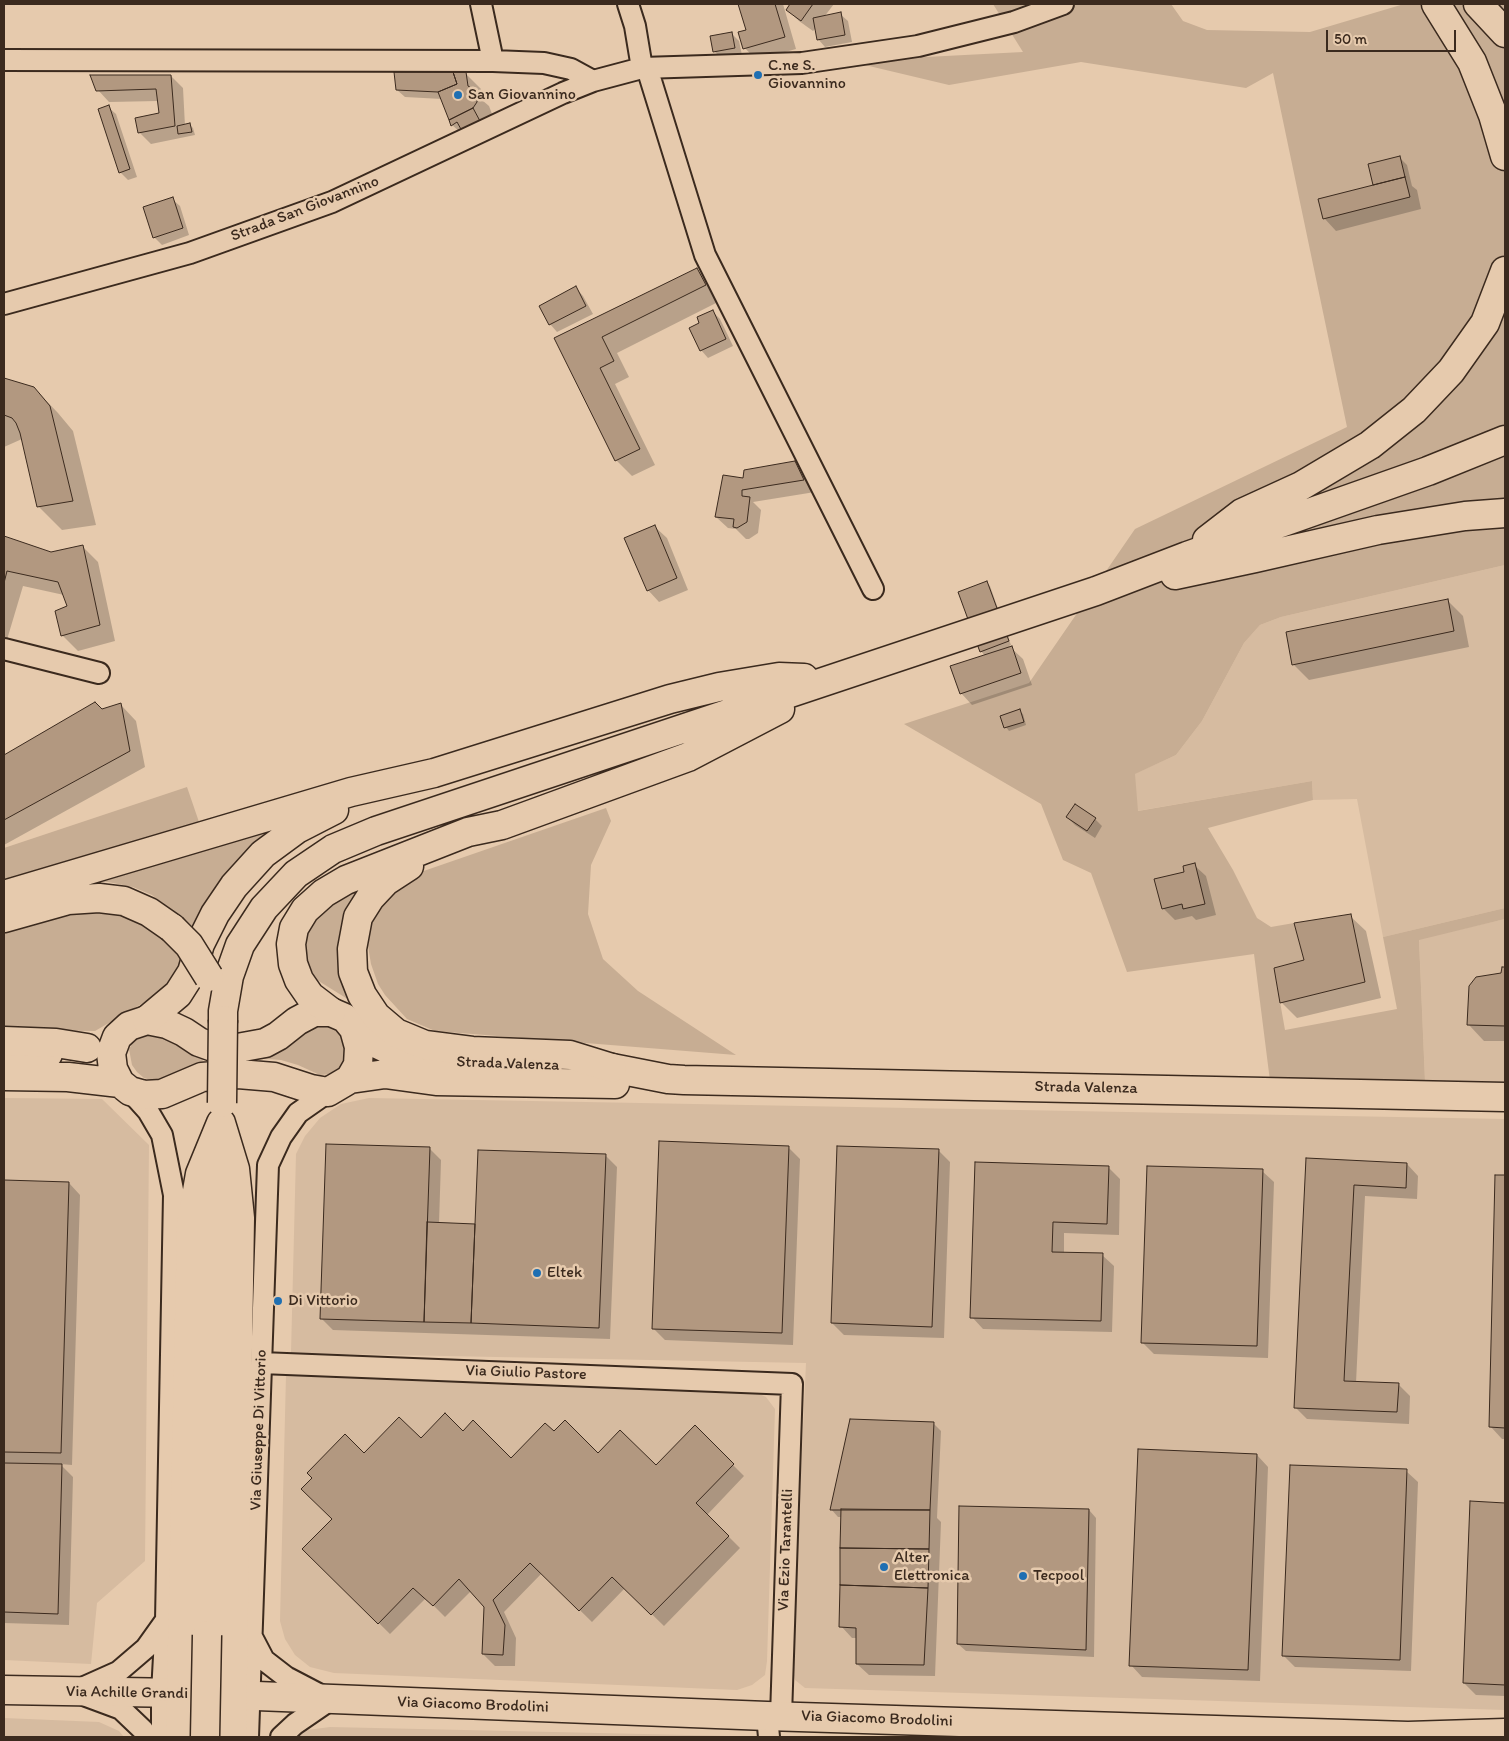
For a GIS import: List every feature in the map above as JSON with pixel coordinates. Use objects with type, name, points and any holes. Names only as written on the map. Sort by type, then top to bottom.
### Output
[{"type":"main road","points":[[1436,4],[1472,62],[1494,116],[1505,156]]},
{"type":"main road","points":[[1478,4],[1505,33]]},
{"type":"main road","points":[[1186,556],[1242,513],[1302,486],[1370,445],[1414,410],[1451,371],[1485,323],[1505,271]]},
{"type":"main road","points":[[205,1737],[223,1016],[229,976],[240,945],[264,908],[296,874],[333,849],[376,831],[830,678],[1096,591],[1186,556],[1418,474],[1505,440]]},
{"type":"main road","points":[[1096,591],[1378,530],[1465,516],[1505,513]]},
{"type":"main road","points":[[4,1055],[43,1055],[87,1048],[117,1036],[129,1026],[147,1020],[178,994],[192,972],[200,944],[215,914],[234,886],[263,854],[296,829],[332,811],[434,773],[670,699],[779,677],[830,678]]},
{"type":"main road","points":[[612,1068],[570,1055],[472,1051],[425,1046],[396,1033],[376,1016],[362,995],[353,972],[352,949],[358,918],[370,898],[386,881],[409,866],[473,842],[502,825],[688,757],[757,722],[830,678]]},
{"type":"main road","points":[[4,895],[352,792],[434,773]]},
{"type":"main road","name":"Strada Valenza","points":[[502,825],[468,832],[346,880],[324,893],[305,910],[294,928],[291,944],[293,964],[298,980],[310,996],[331,1012],[345,1018],[354,1029],[377,1044],[402,1056],[436,1062],[612,1068],[668,1079]]},
{"type":"main road","points":[[4,918],[68,900],[99,898],[124,901],[149,912],[172,928],[189,945],[209,977],[223,1016]]},
{"type":"main road","points":[[147,1020],[167,1024],[199,1042],[213,1047],[232,1049],[265,1043],[314,1012],[331,1012]]},
{"type":"main road","points":[[4,1076],[68,1077],[125,1087],[144,1095],[162,1094],[202,1077],[238,1074],[274,1077],[311,1089],[339,1085],[358,1065],[359,1047],[354,1029]]},
{"type":"main road","points":[[117,1036],[111,1053],[113,1069],[125,1087]]},
{"type":"main road","points":[[4,1041],[56,1042],[87,1048]]},
{"type":"main road","name":"Strada Valenza","points":[[339,1085],[386,1074],[436,1081],[612,1085],[668,1079],[1505,1097]]},
{"type":"main road","points":[[180,1737],[171,1693],[191,1225],[200,1174],[221,1113]]},
{"type":"main road","points":[[221,1113],[235,1169],[240,1218],[241,1696],[232,1737]]},
{"type":"main road","name":"Via Achille Grandi","points":[[4,1690],[241,1696]]},
{"type":"main road","name":"Via Giacomo Brodolini","points":[[241,1696],[772,1723],[1408,1736],[1505,1733]]},
{"type":"street","points":[[481,4],[493,61]]},
{"type":"street","points":[[628,4],[644,68],[705,256],[873,589]]},
{"type":"street","name":"Strada San Giovannino","points":[[4,304],[190,253],[332,202],[563,93],[593,81],[644,68],[686,68],[802,62],[918,46],[1014,22],[1064,4]]},
{"type":"street","points":[[4,60],[493,61],[544,63],[571,69],[593,81]]},
{"type":"street","points":[[4,649],[99,673]]},
{"type":"street","name":"Via Giuseppe Di Vittorio","points":[[248,1737],[241,1696],[252,1636],[268,1165],[281,1137],[298,1113],[339,1085]]},
{"type":"street","points":[[125,1087],[148,1111],[162,1135],[174,1195],[166,1620],[171,1693],[162,1737]]},
{"type":"street","name":"Via Giulio Pastore","points":[[261,1363],[792,1384]]},
{"type":"street","name":"Via Ezio Tarantelli","points":[[772,1723],[792,1384]]},
{"type":"street","points":[[74,1692],[118,1672],[146,1648],[166,1620]]},
{"type":"street","points":[[252,1636],[264,1660],[286,1677],[330,1700],[295,1724],[281,1737]]},
{"type":"street","points":[[74,1692],[121,1710],[143,1730],[147,1737]]},
{"type":"shaded area","points":[[993,4],[1171,4],[1183,21],[1207,30],[1310,32],[1404,4],[1505,4],[1505,565],[1281,617],[1260,625],[1244,643],[1202,721],[1176,755],[1135,774],[1138,811],[1312,781],[1313,800],[1208,828],[1233,870],[1257,918],[1271,927],[1294,923],[1304,960],[1274,968],[1285,1030],[1397,1009],[1383,937],[1505,908],[1505,919],[1419,940],[1425,1081],[1270,1081],[1254,954],[1127,972],[1091,873],[1063,860],[1041,804],[904,724],[1029,683],[1135,529],[1347,427],[1273,73],[1246,88],[1081,62],[949,85],[848,61],[1023,52]]},
{"type":"shaded area","points":[[1505,565],[1505,908],[1383,937],[1357,799],[1313,800],[1312,781],[1137,811],[1134,774],[1176,755],[1202,721],[1244,643],[1260,625],[1281,617]]},
{"type":"shaded area","points":[[187,787],[199,822],[4,882],[4,848]]},
{"type":"shaded area","points":[[606,808],[611,821],[591,865],[588,914],[603,959],[638,991],[736,1055],[435,1031],[407,1019],[385,995],[378,984],[371,964],[368,946],[370,928],[379,904],[415,874]]},
{"type":"shaded area","points":[[265,826],[269,834],[194,927],[152,895],[133,887],[108,882],[87,883]]},
{"type":"shaded area","points":[[355,891],[358,897],[354,1003],[317,980],[306,961],[303,940],[314,919],[330,905]]},
{"type":"shaded area","points":[[69,907],[137,913],[185,953],[174,985],[95,1031],[4,1030],[4,925]]},
{"type":"shaded area","points":[[1505,919],[1505,1083],[1425,1081],[1419,939]]},
{"type":"shaded area","points":[[313,1025],[338,1025],[350,1053],[340,1070],[331,1074],[320,1075],[281,1060],[255,1058]]},
{"type":"shaded area","points":[[153,1030],[212,1056],[165,1079],[154,1081],[144,1078],[132,1065],[129,1049],[137,1035]]},
{"type":"shaded area","points":[[4,1098],[102,1099],[149,1145],[145,1561],[97,1603],[91,1664],[4,1660]]},
{"type":"shaded area","points":[[369,1098],[1505,1119],[1505,1710],[805,1688],[795,1680],[792,1669],[806,1363],[291,1353],[296,1154],[305,1136],[320,1118],[341,1104]]},
{"type":"shaded area","points":[[286,1375],[751,1390],[766,1397],[775,1409],[765,1675],[752,1685],[737,1690],[334,1673],[310,1667],[295,1655],[285,1639],[280,1621]]},
{"type":"shaded area","points":[[4,1718],[99,1722],[119,1731],[124,1737],[4,1737]]},
{"type":"shaded area","points":[[330,1727],[734,1737],[297,1737],[307,1730]]},
{"type":"building","points":[[738,4],[775,4],[785,37],[743,49],[738,32],[746,30]]},
{"type":"building","points":[[790,4],[813,4],[801,21],[786,10]]},
{"type":"building","points":[[841,12],[845,35],[817,40],[813,18]]},
{"type":"building","points":[[732,32],[735,48],[713,52],[710,36]]},
{"type":"building","points":[[394,72],[453,72],[457,84],[438,92],[396,90]]},
{"type":"building","name":"San Giovannino","points":[[453,72],[466,72],[468,86],[473,89],[477,102],[473,108],[449,120],[438,92],[457,84]]},
{"type":"building","points":[[90,75],[171,75],[175,126],[138,133],[135,118],[159,113],[156,89],[96,91]]},
{"type":"building","points":[[109,105],[130,169],[119,173],[98,109]]},
{"type":"building","points":[[473,108],[480,121],[462,131],[457,122],[451,126],[449,120]]},
{"type":"building","points":[[190,123],[192,132],[178,134],[177,126]]},
{"type":"building","points":[[1400,156],[1405,177],[1373,185],[1368,164]]},
{"type":"building","points":[[1405,177],[1410,197],[1323,219],[1318,199]]},
{"type":"building","points":[[173,197],[183,228],[153,238],[143,207]]},
{"type":"building","points":[[697,268],[706,285],[602,337],[614,361],[600,368],[640,449],[615,461],[554,338]]},
{"type":"building","points":[[576,286],[586,306],[549,325],[539,306]]},
{"type":"building","points":[[713,310],[726,339],[700,351],[689,328],[699,323],[697,317]]},
{"type":"building","points":[[4,378],[34,387],[50,406],[73,501],[37,507],[20,433],[12,418],[4,415]]},
{"type":"building","points":[[795,461],[804,480],[742,490],[742,496],[750,497],[747,522],[737,528],[733,527],[734,519],[715,517],[723,475],[743,478],[744,470]]},
{"type":"building","points":[[655,525],[677,578],[647,591],[624,538]]},
{"type":"building","points":[[4,536],[51,552],[83,545],[100,625],[61,636],[55,611],[67,606],[58,582],[7,571],[4,583]]},
{"type":"building","points":[[987,581],[1009,641],[980,652],[958,592]]},
{"type":"building","points":[[1448,599],[1454,631],[1292,665],[1286,632]]},
{"type":"building","points":[[1012,646],[1021,673],[960,694],[950,666]]},
{"type":"building","points":[[95,702],[102,709],[121,703],[130,751],[4,820],[4,755]]},
{"type":"building","points":[[1020,709],[1024,722],[1004,728],[1000,716]]},
{"type":"building","points":[[1075,804],[1096,818],[1087,831],[1066,817]]},
{"type":"building","points":[[1195,863],[1205,904],[1183,909],[1182,904],[1162,909],[1154,879],[1184,872],[1183,866]]},
{"type":"building","points":[[1351,914],[1365,982],[1280,1003],[1274,968],[1304,960],[1294,923]]},
{"type":"building","points":[[1502,967],[1505,967],[1505,1026],[1467,1025],[1469,986],[1476,977],[1501,973]]},
{"type":"building","points":[[659,1141],[789,1146],[782,1333],[652,1329]]},
{"type":"building","points":[[326,1144],[430,1147],[424,1322],[320,1319]]},
{"type":"building","points":[[837,1146],[939,1149],[932,1327],[831,1323]]},
{"type":"building","name":"Eltek","points":[[478,1150],[606,1154],[599,1328],[471,1323]]},
{"type":"building","points":[[1306,1158],[1407,1163],[1406,1188],[1354,1185],[1344,1381],[1399,1383],[1397,1412],[1294,1408]]},
{"type":"building","points":[[975,1162],[1109,1166],[1107,1224],[1053,1222],[1052,1252],[1103,1253],[1101,1321],[970,1318]]},
{"type":"building","points":[[1147,1166],[1263,1169],[1257,1346],[1141,1343]]},
{"type":"building","points":[[1495,1175],[1505,1175],[1505,1428],[1489,1427]]},
{"type":"building","points":[[4,1180],[69,1182],[61,1453],[4,1452]]},
{"type":"building","points":[[427,1222],[475,1224],[471,1323],[424,1322]]},
{"type":"building","points":[[445,1413],[463,1431],[473,1420],[511,1458],[545,1423],[554,1431],[565,1420],[598,1453],[620,1430],[656,1465],[695,1425],[734,1464],[696,1503],[729,1536],[651,1615],[612,1577],[579,1611],[530,1563],[493,1600],[505,1625],[503,1655],[482,1654],[484,1607],[459,1579],[433,1606],[413,1588],[378,1624],[302,1549],[332,1519],[301,1489],[312,1478],[307,1473],[345,1434],[364,1453],[399,1417],[421,1438]]},
{"type":"building","points":[[850,1419],[934,1422],[930,1510],[830,1510]]},
{"type":"building","points":[[1138,1449],[1257,1454],[1248,1670],[1129,1666]]},
{"type":"building","points":[[4,1463],[62,1464],[58,1614],[4,1612]]},
{"type":"building","points":[[1290,1465],[1407,1469],[1400,1660],[1282,1656]]},
{"type":"building","points":[[1470,1501],[1505,1503],[1505,1685],[1463,1683]]},
{"type":"building","name":"Tecpool","points":[[959,1506],[1089,1509],[1086,1650],[957,1644]]},
{"type":"building","points":[[841,1509],[930,1510],[929,1549],[840,1548]]},
{"type":"building","name":"Alter Elettronica","points":[[840,1548],[929,1549],[928,1588],[840,1585]]},
{"type":"building","points":[[840,1585],[928,1588],[924,1665],[856,1664],[856,1628],[839,1627]]},
{"type":"place","name":"C.ne S. Giovannino","points":[[758,75]]},
{"type":"place","name":"San Giovannino","points":[[458,95]]},
{"type":"place","name":"Eltek","points":[[537,1273]]},
{"type":"place","name":"Di Vittorio","points":[[278,1301]]},
{"type":"place","name":"Alter Elettronica","points":[[884,1567]]},
{"type":"place","name":"Tecpool","points":[[1023,1576]]}]
